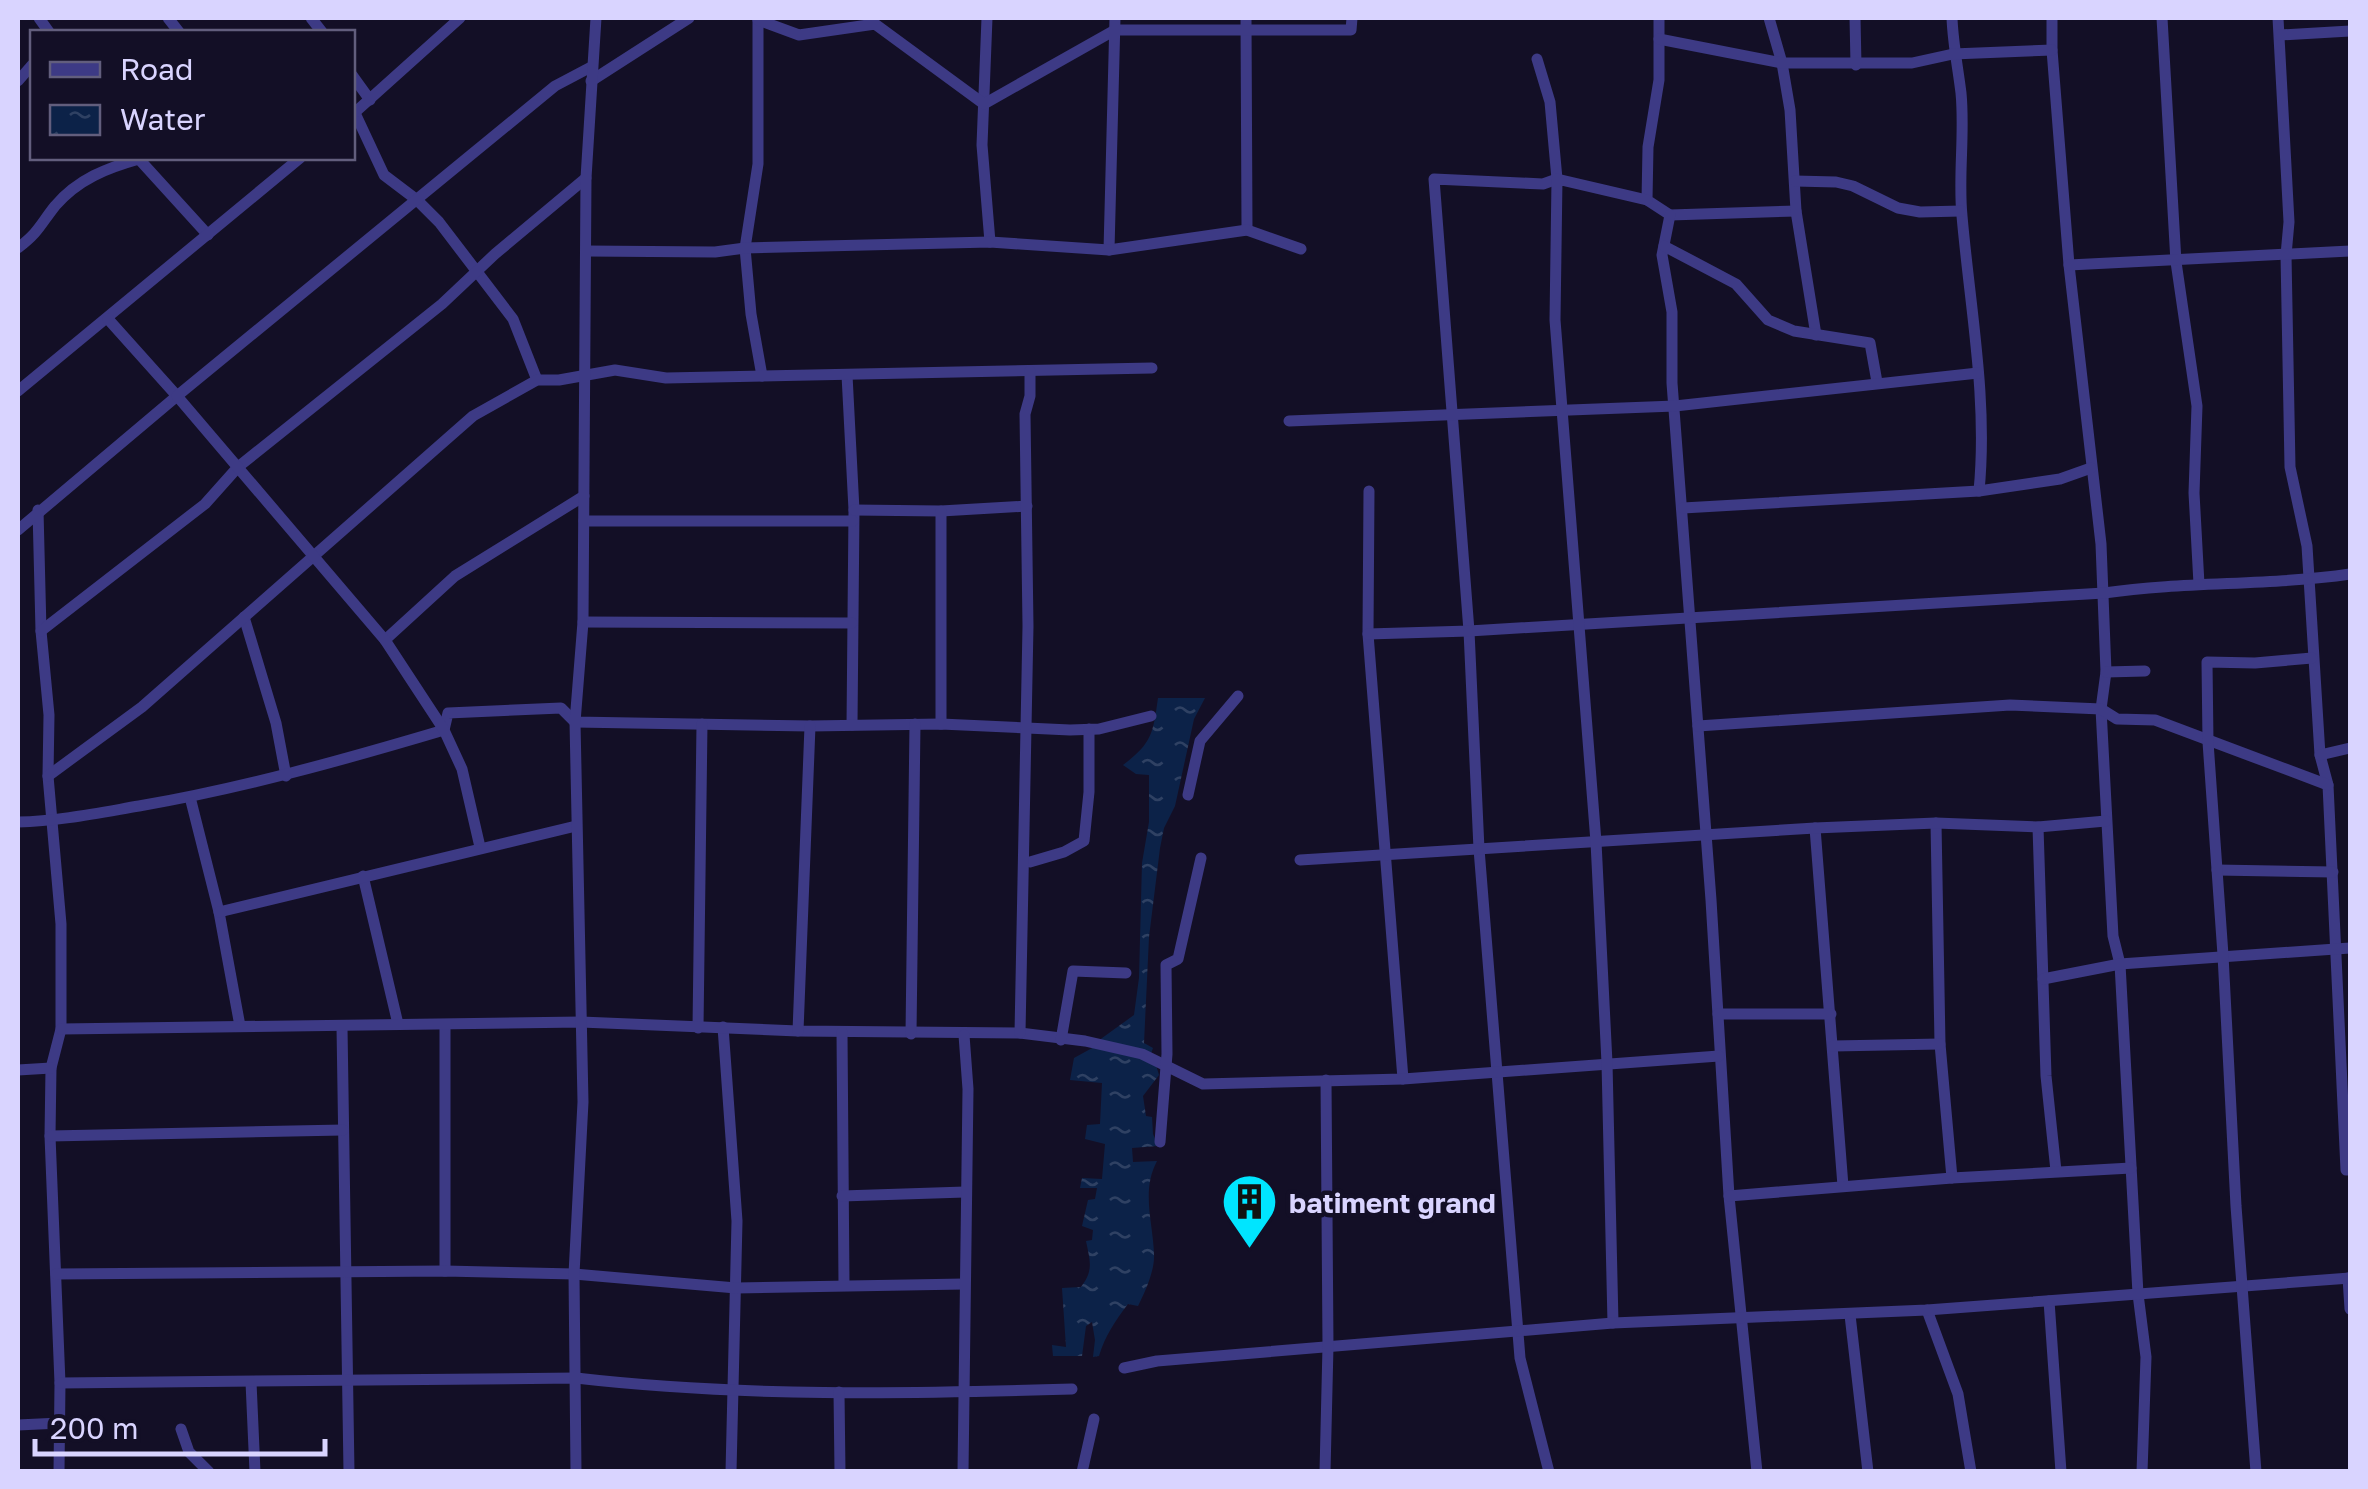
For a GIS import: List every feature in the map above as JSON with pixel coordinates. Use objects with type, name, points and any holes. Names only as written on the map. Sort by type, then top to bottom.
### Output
[{"type":"street","points":[[355,113],[460,18]]},
{"type":"street","points":[[576,1472],[574,1274],[582,1102],[575,722],[582,622],[586,178],[596,18]]},
{"type":"street","points":[[591,81],[689,18]]},
{"type":"street","points":[[987,18],[982,144],[990,242]]},
{"type":"street","points":[[984,104],[1115,24],[1246,22],[1352,30],[1352,18]]},
{"type":"street","points":[[1647,200],[1648,147],[1660,80],[1659,18]]},
{"type":"street","points":[[1769,18],[1790,110],[1796,210],[1816,335]]},
{"type":"street","points":[[1855,18],[1856,65]]},
{"type":"street","points":[[1952,18],[1961,95],[1961,211],[1978,373],[1982,454],[1979,491]]},
{"type":"street","points":[[2052,18],[2070,265],[2104,592],[2106,672],[2101,709],[2106,821],[2113,936],[2120,964],[2138,1294],[2146,1357],[2142,1472]]},
{"type":"street","points":[[2162,18],[2176,262],[2198,406],[2194,493],[2200,584]]},
{"type":"street","points":[[2278,18],[2289,222],[2286,256],[2290,468],[2307,546],[2320,754],[2328,785],[2333,872],[2344,949],[2349,1174]]},
{"type":"street","points":[[762,376],[745,248],[758,164],[758,19],[799,35],[875,21],[984,104]]},
{"type":"street","points":[[1246,22],[1246,230]]},
{"type":"street","points":[[1109,250],[1115,24]]},
{"type":"street","points":[[2280,35],[2350,30]]},
{"type":"street","points":[[1658,39],[1782,64],[1912,63],[1954,54],[2052,50]]},
{"type":"street","points":[[1536,60],[1550,102],[1557,179],[1555,320],[1596,842],[1607,1063],[1613,1323]]},
{"type":"street","points":[[18,530],[555,86],[591,67]]},
{"type":"street","points":[[355,79],[370,100]]},
{"type":"street","points":[[355,116],[384,175],[417,200],[458,243],[513,320],[537,380]]},
{"type":"street","points":[[18,248],[40,231],[56,206],[84,180],[100,170],[132,160]]},
{"type":"street","points":[[141,160],[208,235]]},
{"type":"street","points":[[18,391],[208,235],[291,160]]},
{"type":"street","points":[[42,631],[205,504],[238,467],[442,304],[586,178]]},
{"type":"street","points":[[1549,1472],[1520,1358],[1479,850],[1470,631],[1434,179],[1543,184],[1557,179],[1647,200],[1670,215],[1796,210]]},
{"type":"street","points":[[1795,181],[1853,186],[1898,208],[1920,212],[1961,211]]},
{"type":"street","points":[[1670,215],[1662,254],[1672,312],[1728,1196],[1757,1472]]},
{"type":"street","points":[[586,251],[715,252],[990,242],[1109,250],[1246,230],[1300,249]]},
{"type":"street","points":[[1664,246],[1736,284],[1768,320],[1794,331],[1870,343],[1877,382]]},
{"type":"street","points":[[2070,265],[2350,251]]},
{"type":"street","points":[[108,319],[385,640],[444,730],[462,768],[480,848]]},
{"type":"street","points":[[48,776],[142,707],[472,416],[537,380],[615,370],[666,378],[1152,368]]},
{"type":"street","points":[[1020,1034],[1026,730],[1026,414],[1030,371]]},
{"type":"street","points":[[1289,421],[1675,406],[1978,373]]},
{"type":"street","points":[[847,375],[854,515],[852,725]]},
{"type":"street","points":[[1683,508],[1979,491],[2060,479],[2090,468]]},
{"type":"street","points":[[1369,492],[1368,634],[1402,1079]]},
{"type":"street","points":[[385,640],[455,576],[584,496]]},
{"type":"street","points":[[584,520],[854,515],[1027,506]]},
{"type":"street","points":[[38,510],[48,776],[61,924],[61,1029],[51,1068],[50,1136],[60,1383],[59,1472]]},
{"type":"street","points":[[941,511],[941,724]]},
{"type":"street","points":[[1368,634],[2104,592],[2166,584],[2308,580],[2350,574]]},
{"type":"street","points":[[244,618],[276,723],[286,776]]},
{"type":"street","points":[[582,622],[852,623]]},
{"type":"street","points":[[2256,1472],[2208,742],[2207,662],[2312,658]]},
{"type":"street","points":[[2106,672],[2145,671]]},
{"type":"street","points":[[1188,795],[1200,740],[1238,696]]},
{"type":"street","points":[[1698,726],[2010,705],[2101,709],[2117,719],[2155,720],[2328,785]]},
{"type":"street","points":[[444,730],[448,713],[510,708],[561,708],[575,722],[941,724],[1026,730],[1089,729],[1150,716]]},
{"type":"street","points":[[698,1028],[702,724]]},
{"type":"street","points":[[910,1034],[915,724]]},
{"type":"street","points":[[798,1031],[810,726]]},
{"type":"street","points":[[1030,862],[1064,852],[1084,841],[1089,729]]},
{"type":"street","points":[[18,822],[52,821],[190,798],[286,776],[444,730]]},
{"type":"street","points":[[2320,754],[2350,748]]},
{"type":"street","points":[[190,798],[219,912],[240,1026]]},
{"type":"street","points":[[1300,860],[1814,828],[1936,823],[2038,827],[2106,821]]},
{"type":"street","points":[[1936,823],[1940,1044],[1952,1178]]},
{"type":"street","points":[[219,912],[576,826]]},
{"type":"street","points":[[2038,827],[2046,1076],[2056,1172]]},
{"type":"street","points":[[1814,828],[1844,1186]]},
{"type":"street","points":[[1160,1142],[1166,1066],[1166,965],[1178,959],[1202,858]]},
{"type":"street","points":[[2217,870],[2333,872]]},
{"type":"street","points":[[363,876],[398,1024]]},
{"type":"street","points":[[2043,979],[2120,964],[2344,949]]},
{"type":"street","points":[[1060,1040],[1073,970],[1126,973]]},
{"type":"street","points":[[1718,1014],[1831,1014]]},
{"type":"street","points":[[61,1029],[580,1022],[798,1031],[1020,1034],[1142,1054],[1203,1084],[1402,1079],[1719,1056]]},
{"type":"street","points":[[445,1026],[446,1271]]},
{"type":"street","points":[[722,1027],[737,1221],[731,1472]]},
{"type":"street","points":[[342,1028],[349,1472]]},
{"type":"street","points":[[842,1032],[844,1286]]},
{"type":"street","points":[[963,1472],[968,1089],[964,1035]]},
{"type":"street","points":[[1833,1046],[1940,1044]]},
{"type":"street","points":[[18,1070],[51,1068]]},
{"type":"street","points":[[1325,1472],[1326,1080]]},
{"type":"street","points":[[50,1136],[343,1130]]},
{"type":"street","points":[[1728,1196],[2132,1168]]},
{"type":"street","points":[[842,1196],[964,1192]]},
{"type":"street","points":[[56,1274],[446,1271],[574,1274],[736,1288],[964,1284]]},
{"type":"street","points":[[1124,1368],[1143,1362],[1613,1323],[1927,1310],[2349,1278],[2350,1309]]},
{"type":"street","points":[[2049,1301],[2061,1472]]},
{"type":"street","points":[[1927,1310],[1958,1394],[1971,1472]]},
{"type":"street","points":[[1850,1314],[1868,1472]]},
{"type":"street","points":[[60,1383],[576,1378],[659,1388],[733,1390],[1072,1389]]},
{"type":"street","points":[[251,1382],[255,1472]]},
{"type":"street","points":[[839,1392],[840,1472]]},
{"type":"street","points":[[1082,1472],[1094,1419]]},
{"type":"street","points":[[18,1425],[60,1423]]},
{"type":"street","points":[[181,1429],[189,1452],[210,1472]]},
{"type":"water","points":[[1158,698],[1205,698],[1194,719],[1175,806],[1160,848],[1149,937],[1144,1043],[1153,1048],[1150,1056],[1098,1041],[1134,1015],[1149,775],[1136,774],[1123,765],[1150,737]]},
{"type":"water","points":[[1094,1047],[1131,1053],[1156,1065],[1159,1075],[1143,1096],[1158,1146],[1132,1148],[1133,1162],[1157,1161],[1149,1195],[1154,1260],[1138,1306],[1128,1304],[1099,1356],[1093,1357],[1092,1322],[1086,1326],[1082,1356],[1053,1356],[1052,1345],[1066,1347],[1062,1288],[1081,1287],[1089,1270],[1086,1241],[1092,1240],[1093,1230],[1082,1226],[1088,1200],[1095,1199],[1097,1188],[1080,1188],[1082,1178],[1102,1179],[1105,1144],[1085,1139],[1087,1125],[1100,1124],[1102,1083],[1070,1080],[1074,1058]]},
{"type":"place","name":"batiment grand","points":[[1250,1251]]}]
